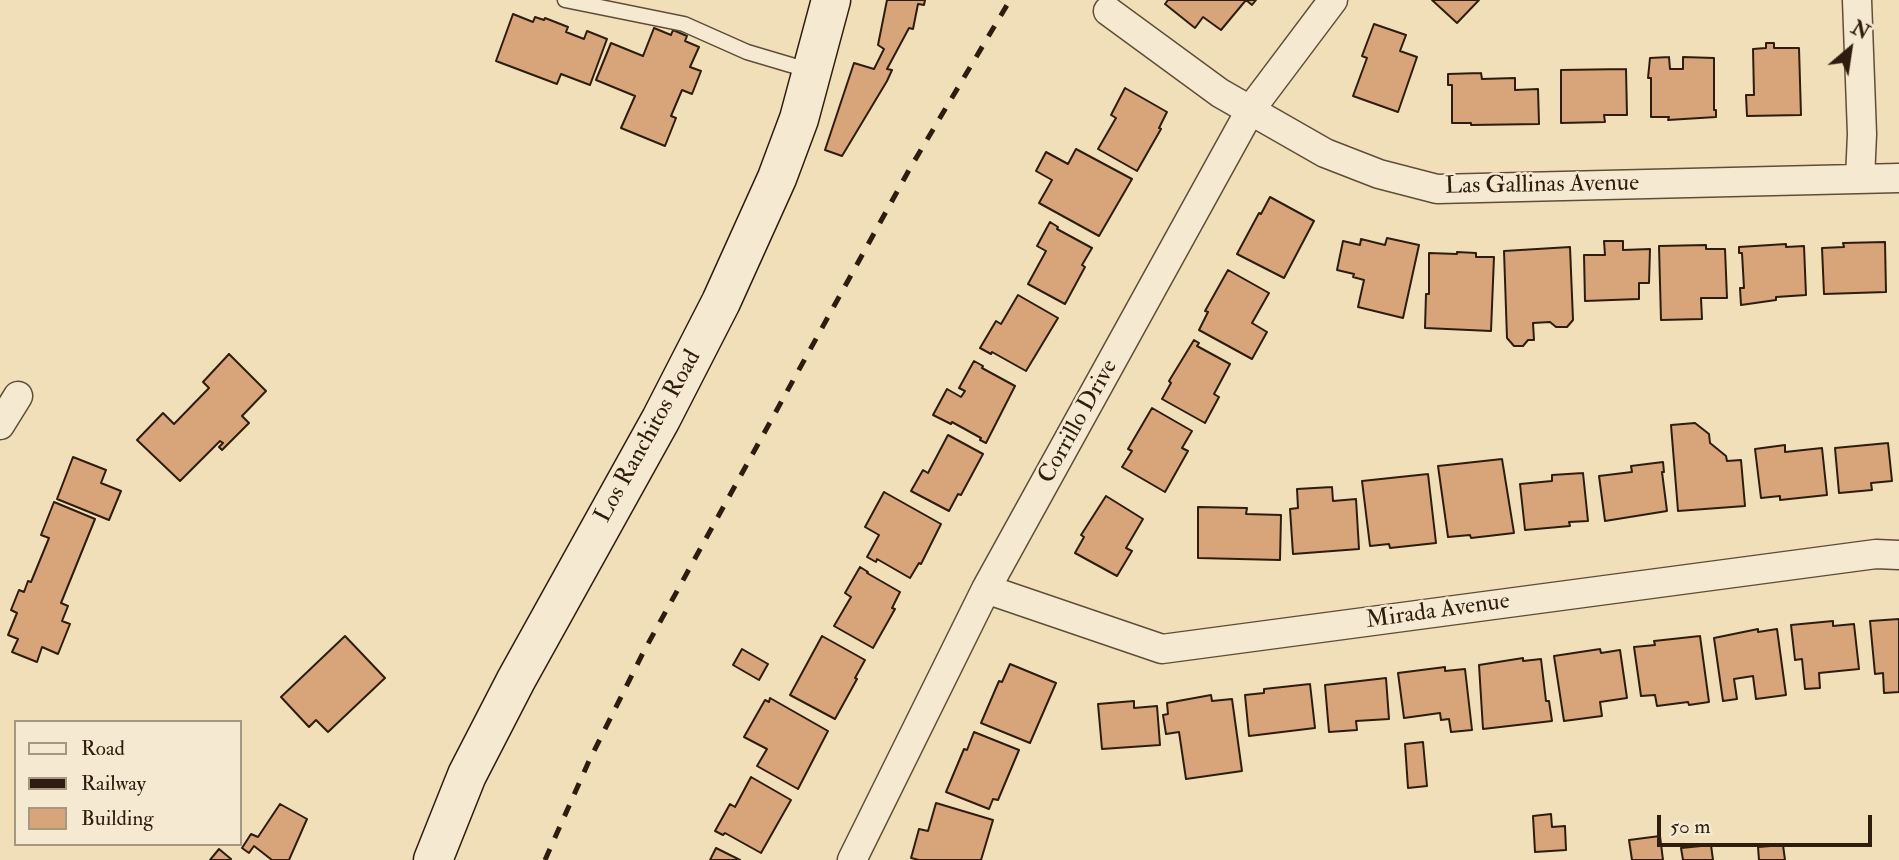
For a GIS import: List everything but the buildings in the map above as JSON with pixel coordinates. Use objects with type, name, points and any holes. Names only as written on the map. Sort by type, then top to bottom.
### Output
[{"type":"main road","name":"Los Ranchitos Road","points":[[433,860],[467,775],[516,680],[661,419],[721,302],[777,178],[799,119],[831,0]]},
{"type":"street","name":"Corrillo Drive","points":[[852,860],[986,589],[1251,109],[1333,0]]},
{"type":"street","points":[[1857,0],[1863,134],[1860,179]]},
{"type":"street","name":"Las Gallinas Avenue","points":[[1108,11],[1220,93],[1325,153],[1379,174],[1437,189],[1899,178]]},
{"type":"street","points":[[0,425],[18,396]]},
{"type":"street","name":"Mirada Avenue","points":[[986,589],[1162,649],[1876,554],[1899,555]]},
{"type":"lane","points":[[565,0],[684,24],[747,52],[812,71]]},
{"type":"railway","points":[[545,860],[589,761],[644,651],[909,170],[1010,0]]}]
